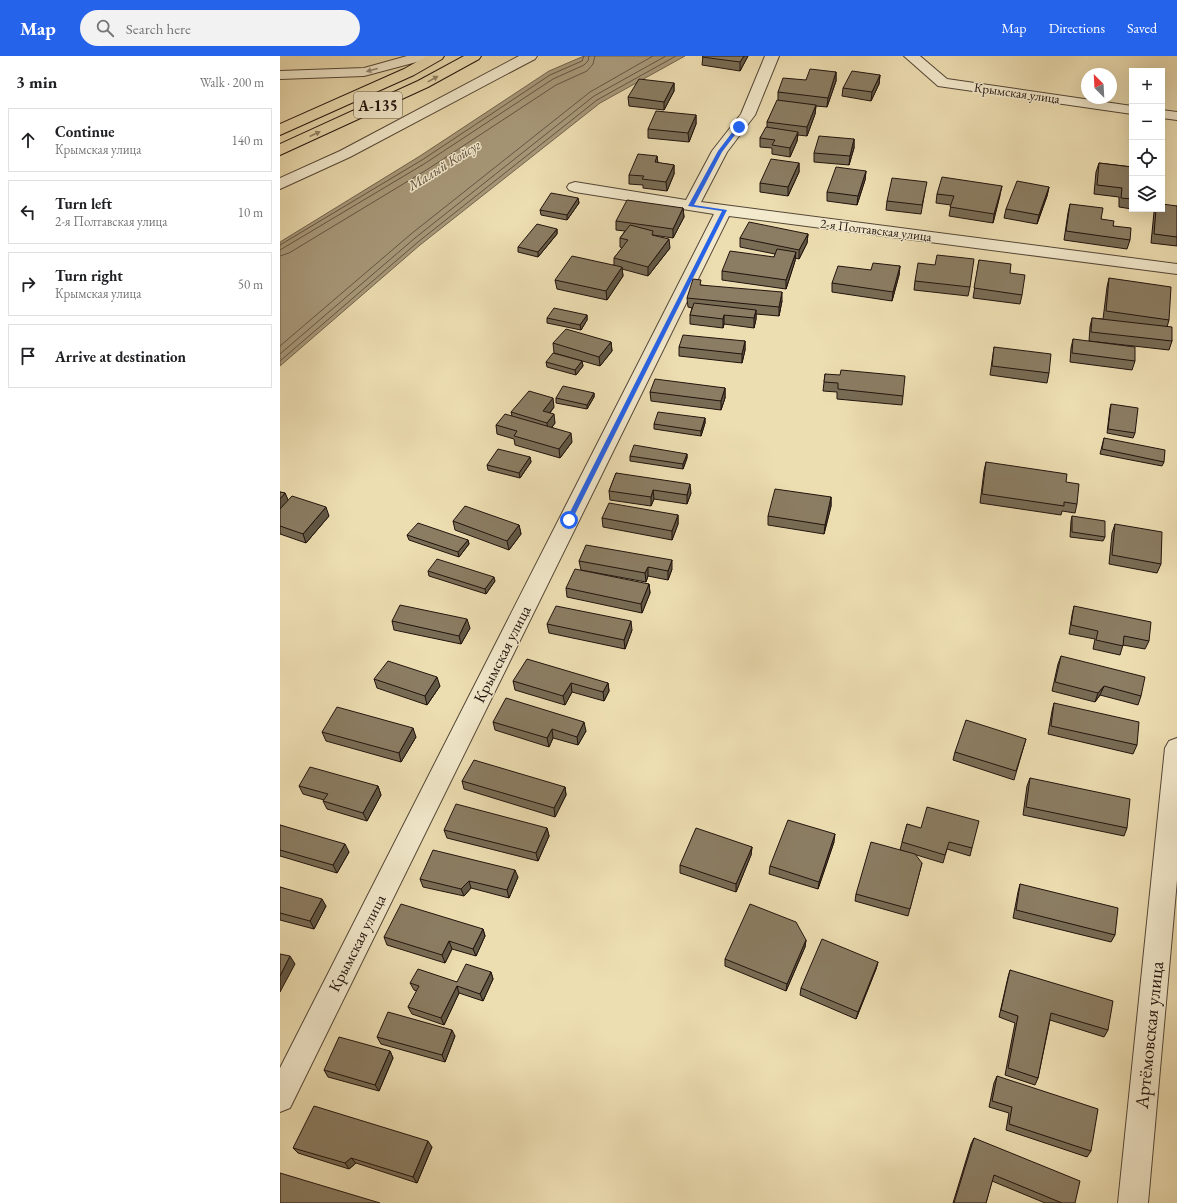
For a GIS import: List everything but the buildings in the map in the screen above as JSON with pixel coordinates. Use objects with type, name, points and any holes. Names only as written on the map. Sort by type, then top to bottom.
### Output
[{"type":"highway","name":"А-135","points":[[280,130],[409,72],[437,56]]},
{"type":"highway","name":"А-135","points":[[280,150],[423,84],[474,56]]},
{"type":"street","points":[[280,75],[364,72],[423,56]]},
{"type":"street","points":[[280,184],[345,154],[530,56]]},
{"type":"street","points":[[691,206],[720,151],[748,115],[772,56]]},
{"type":"street","name":"Крымская улица","points":[[912,56],[943,83],[1129,110]]},
{"type":"street","points":[[1165,114],[1177,116]]},
{"type":"street","name":"2-я Полтавская улица","points":[[575,187],[691,206],[1177,269]]},
{"type":"street","name":"Крымская улица","points":[[280,1098],[724,210]]},
{"type":"street","name":"Артёмовская улица","points":[[1133,1203],[1177,748]]},
{"type":"water","name":"Малый Койсуг","points":[[584,56],[685,56],[600,103],[420,245],[280,366],[280,242],[420,156],[549,71]]},
{"type":"route","points":[[569,520],[724,210],[691,206],[720,151],[739,127]]}]
